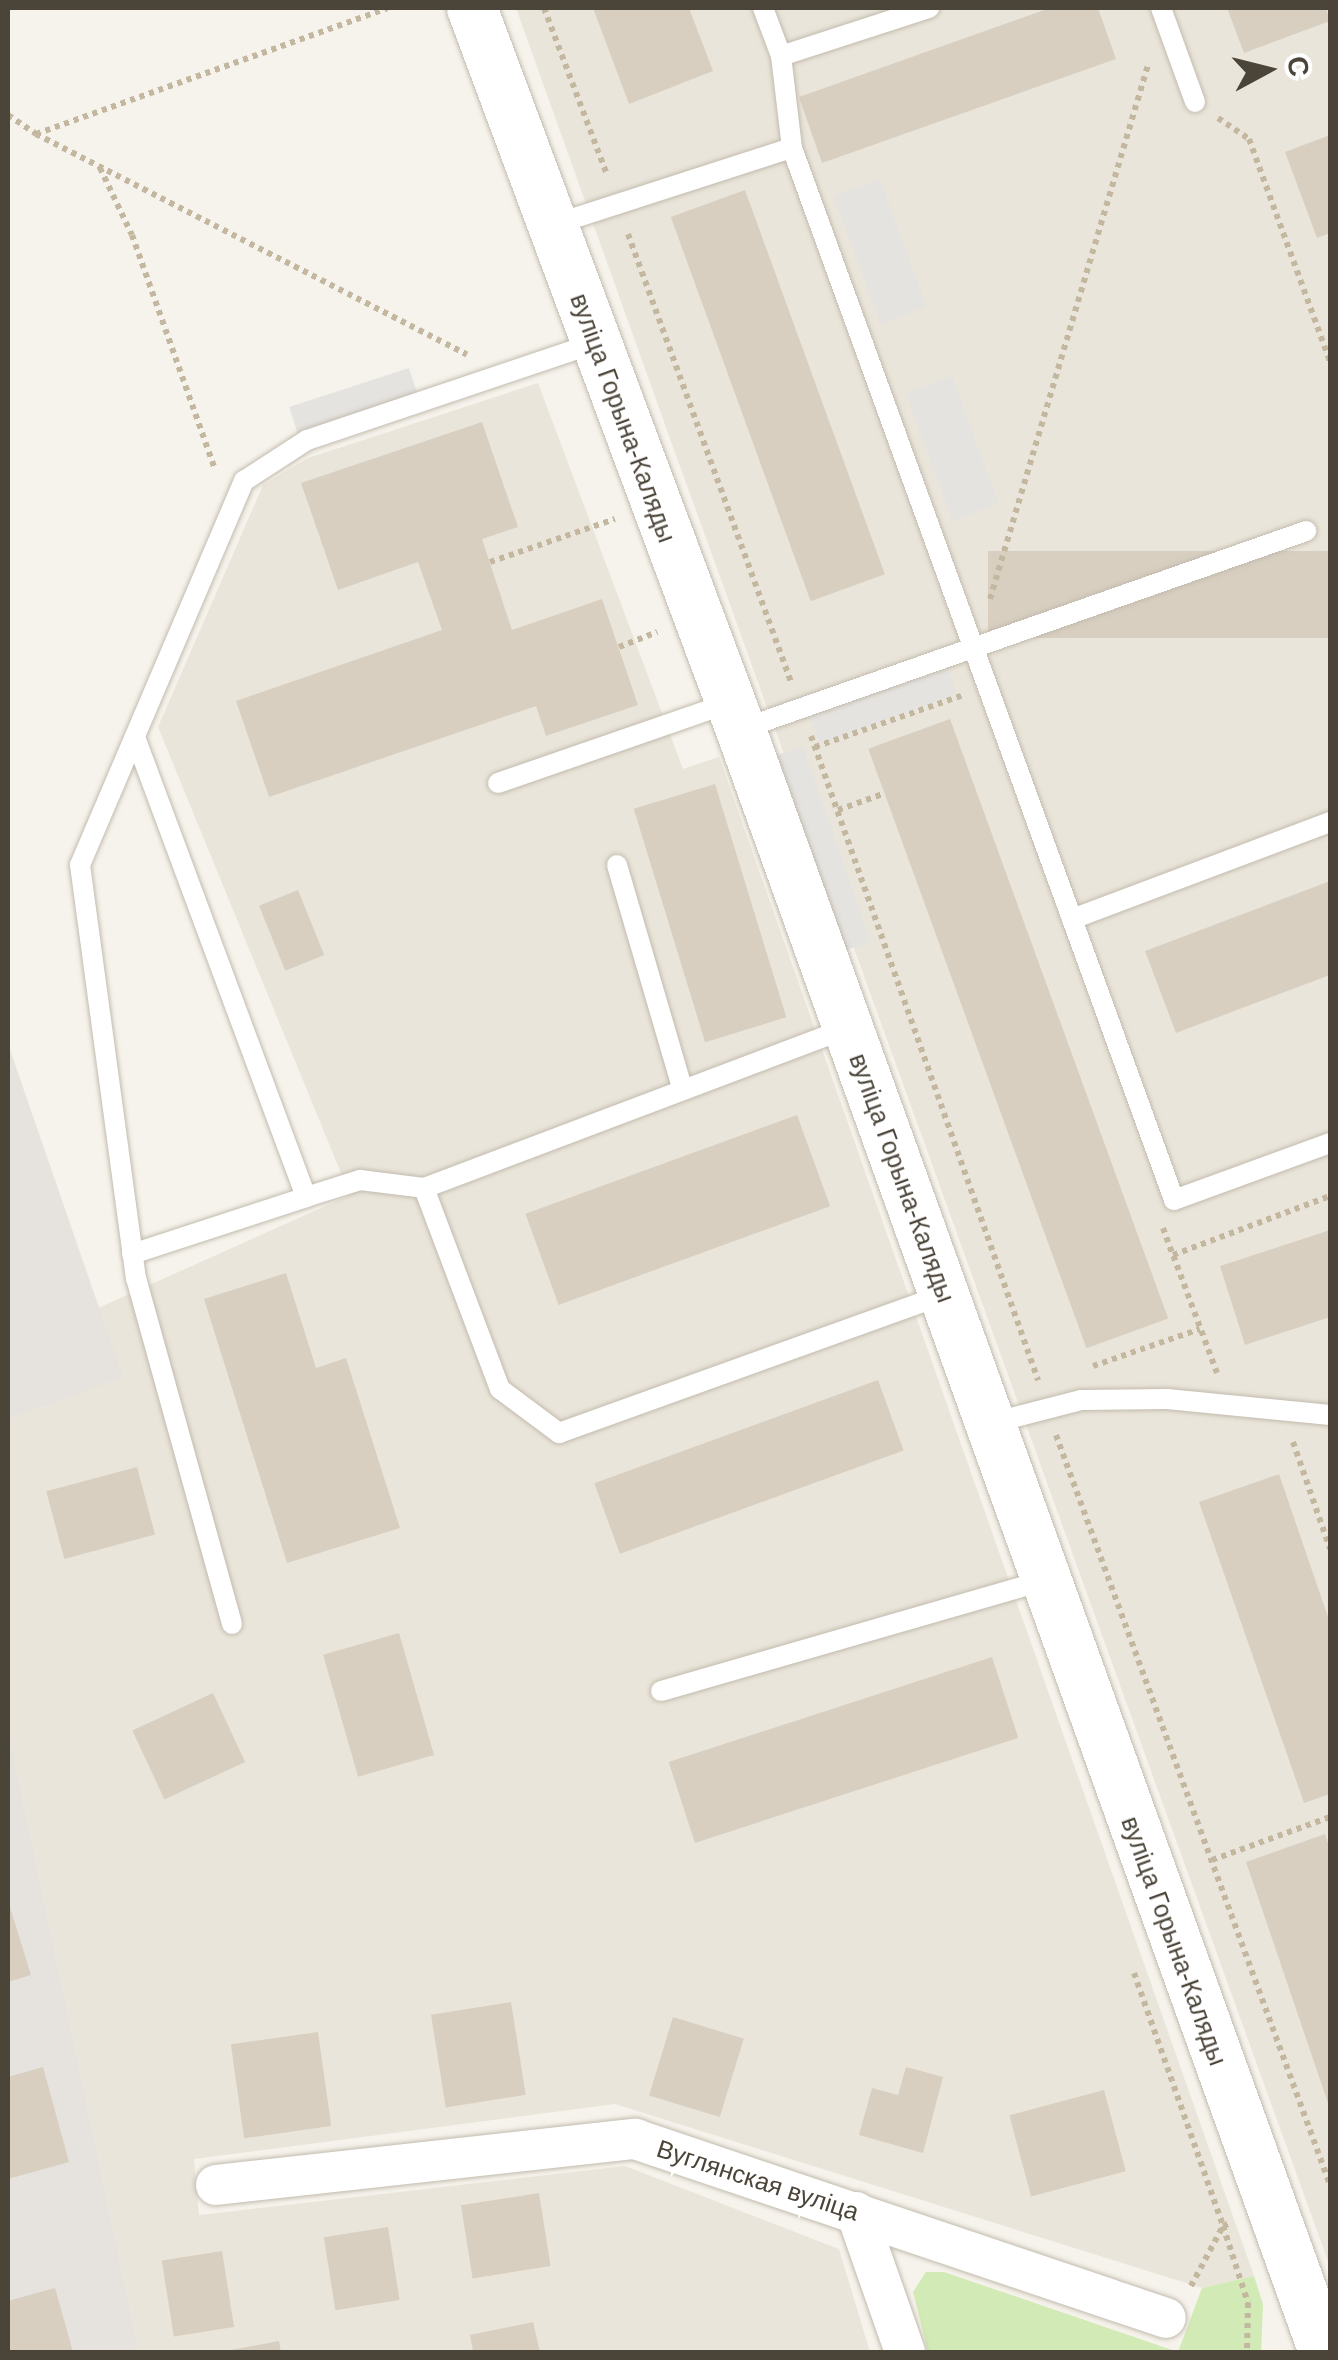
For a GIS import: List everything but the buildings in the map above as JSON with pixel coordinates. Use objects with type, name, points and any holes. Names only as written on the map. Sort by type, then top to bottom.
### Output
[{"type":"street","name":"вуліца Горына-Каляды","points":[[472,8],[736,716],[1045,1580],[1322,2332]]},
{"type":"street","name":"Вуглянская вуліца","points":[[216,2185],[635,2139],[1166,2318]]},
{"type":"street","points":[[856,2212],[905,2352]]},
{"type":"lane","points":[[763,8],[781,56],[792,148],[1174,1200],[1330,1143]]},
{"type":"lane","points":[[781,56],[929,8]]},
{"type":"lane","points":[[1161,9],[1195,102]]},
{"type":"lane","points":[[551,226],[792,148]]},
{"type":"lane","points":[[232,1624],[132,1254],[80,865],[244,481],[307,440],[596,343]]},
{"type":"lane","points":[[498,783],[736,716],[800,708],[1306,531]]},
{"type":"lane","points":[[134,737],[306,1197]]},
{"type":"lane","points":[[1072,919],[1330,822]]},
{"type":"lane","points":[[617,866],[683,1090]]},
{"type":"lane","points":[[132,1254],[360,1180],[424,1188],[848,1028]]},
{"type":"lane","points":[[424,1188],[500,1389],[560,1433],[944,1294]]},
{"type":"lane","points":[[989,1424],[1044,1405],[1167,1399],[1330,1415]]},
{"type":"lane","points":[[661,1690],[1045,1580]]},
{"type":"path","points":[[36,134],[387,8]]},
{"type":"path","points":[[544,8],[838,810],[1044,1405],[1330,2185]]},
{"type":"path","points":[[975,648],[1121,172],[1161,9]]},
{"type":"path","points":[[1195,102],[1249,139],[1330,361]]},
{"type":"path","points":[[8,115],[36,134],[505,374]]},
{"type":"path","points":[[100,167],[132,235],[230,513]]},
{"type":"path","points":[[490,562],[614,518],[620,534]]},
{"type":"path","points":[[651,616],[663,649]]},
{"type":"path","points":[[619,647],[657,632]]},
{"type":"path","points":[[815,747],[962,695]]},
{"type":"path","points":[[838,810],[884,794]]},
{"type":"path","points":[[1229,1406],[1173,1255],[1330,1196]]},
{"type":"path","points":[[1075,1372],[1200,1330]]},
{"type":"path","points":[[1039,1384],[1057,1378]]},
{"type":"path","points":[[1282,1410],[1330,1549]]},
{"type":"path","points":[[1212,1860],[1330,1817]]},
{"type":"path","points":[[1166,2318],[1186,2295],[1223,2226],[1248,2304],[1247,2352]]},
{"type":"shaded area","points":[[516,8],[1330,8],[1330,2267],[668,433]]},
{"type":"shaded area","points":[[880,179],[927,307],[880,324],[834,196]]},
{"type":"shaded area","points":[[409,368],[423,412],[303,451],[289,407]]},
{"type":"shaded area","points":[[952,376],[999,504],[952,521],[906,393]]},
{"type":"shaded area","points":[[538,383],[683,769],[719,757],[1254,2276],[1202,2288],[615,2104],[194,2159],[199,2215],[625,2166],[839,2249],[870,2352],[139,2352],[8,1728],[8,1420],[122,1377],[98,1308],[350,1195],[158,727],[263,485],[308,458]]},
{"type":"shaded area","points":[[946,664],[957,694],[820,744],[809,714]]},
{"type":"shaded area","points":[[803,746],[870,942],[838,953],[771,757]]},
{"type":"shaded area","points":[[8,1044],[123,1377],[8,1420]]},
{"type":"shaded area","points":[[8,1728],[139,2352],[8,2352]]},
{"type":"green space","points":[[926,2272],[944,2272],[1178,2352],[928,2352],[913,2292]]},
{"type":"green space","points":[[1254,2276],[1263,2304],[1261,2352],[1178,2352],[1202,2288]]}]
